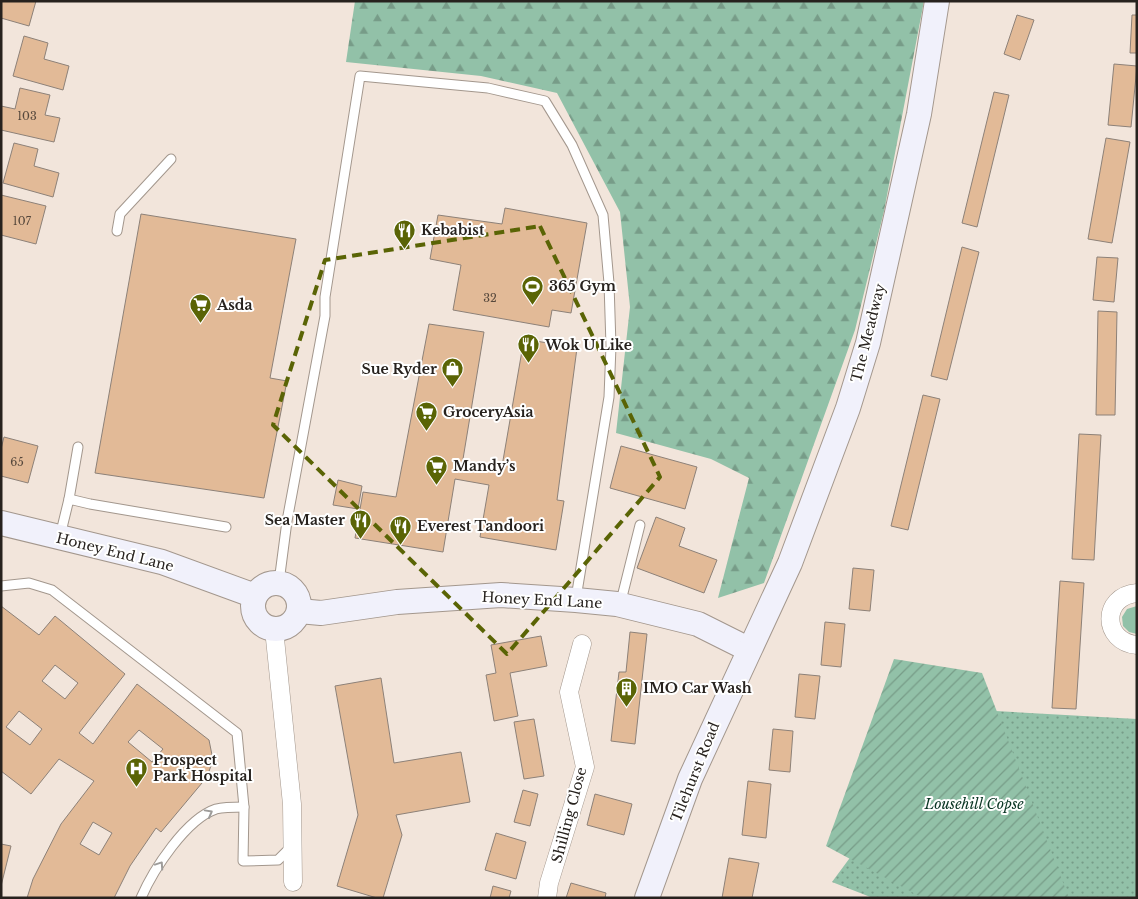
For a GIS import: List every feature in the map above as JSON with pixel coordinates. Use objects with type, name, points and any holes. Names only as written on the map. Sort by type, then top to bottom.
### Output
[{"type":"street","name":"The Meadway","points":[[748,649],[790,563],[848,408],[868,343],[919,114],[937,1]]},
{"type":"street","name":"Honey End Lane","points":[[1,523],[162,562],[255,596]]},
{"type":"street","points":[[279,582],[293,590],[299,603],[299,611],[292,623],[281,629],[267,627],[256,618],[253,611],[255,596],[265,585],[279,582]]},
{"type":"street","points":[[1137,593],[1123,597],[1116,602],[1110,618],[1115,634],[1121,641],[1137,645]]},
{"type":"street","name":"Honey End Lane","points":[[299,611],[321,613],[397,602],[501,596],[576,600],[620,605],[698,624],[748,649]]},
{"type":"street","points":[[274,629],[292,804],[291,846],[293,882]]},
{"type":"street","name":"Shilling Close","points":[[547,898],[549,883],[584,767],[569,692],[582,644]]},
{"type":"street","name":"Tilehurst Road","points":[[647,898],[690,779],[748,649]]},
{"type":"lane","points":[[279,582],[288,516],[325,316],[325,297],[360,76],[488,88],[545,101],[572,145],[603,214],[611,346],[609,397],[576,600]]},
{"type":"lane","points":[[117,231],[120,214],[171,159]]},
{"type":"lane","points":[[59,538],[69,499],[78,447]]},
{"type":"lane","points":[[69,499],[226,527]]},
{"type":"lane","points":[[620,605],[640,525]]},
{"type":"lane","points":[[1,586],[28,583],[52,590],[237,733],[244,807],[243,861],[278,860],[291,846]]},
{"type":"lane","points":[[141,898],[147,884],[167,855],[199,819],[217,809],[244,807]]},
{"type":"highlighted area","points":[[540,226],[660,477],[507,654],[273,425],[325,260]]},
{"type":"green space","points":[[355,1],[924,1],[884,211],[855,330],[764,583],[718,598],[749,478],[711,459],[616,433],[630,307],[620,212],[557,93],[481,76],[346,62]]},
{"type":"green space","points":[[1137,606],[1137,634],[1129,632],[1123,626],[1122,617],[1127,609]]},
{"type":"green space","points":[[894,659],[982,673],[1069,898],[923,898],[826,846]]},
{"type":"green space","name":"Lousehill Copse","points":[[906,706],[1137,719],[1137,898],[873,898],[832,882],[866,836]]},
{"type":"building","points":[[1,1],[36,1],[29,26],[1,18]]},
{"type":"building","points":[[1017,15],[1034,20],[1020,60],[1004,54]]},
{"type":"building","points":[[1132,15],[1137,15],[1137,53],[1130,53]]},
{"type":"building","points":[[24,36],[48,43],[44,59],[69,66],[63,90],[13,76]]},
{"type":"building","points":[[1114,64],[1137,66],[1131,127],[1108,125]]},
{"type":"building","points":[[20,88],[50,95],[45,115],[60,118],[54,142],[1,130],[1,106],[15,109]]},
{"type":"building","points":[[994,92],[1009,95],[977,227],[962,223]]},
{"type":"building","points":[[1106,138],[1130,142],[1112,243],[1088,239]]},
{"type":"building","points":[[14,143],[38,149],[34,166],[59,173],[53,197],[3,183]]},
{"type":"building","points":[[1,195],[46,206],[36,244],[1,235]]},
{"type":"building","points":[[505,208],[587,223],[571,313],[552,310],[549,327],[453,310],[461,265],[430,259],[438,215],[502,224]]},
{"type":"building","name":"Asda","points":[[141,214],[296,239],[270,378],[287,381],[264,498],[95,473]]},
{"type":"building","points":[[962,247],[979,252],[947,380],[931,376]]},
{"type":"building","points":[[1097,257],[1118,258],[1114,302],[1093,300]]},
{"type":"building","points":[[1098,311],[1117,312],[1115,415],[1096,415]]},
{"type":"building","points":[[429,324],[484,332],[462,465],[501,472],[524,339],[577,348],[557,500],[564,501],[556,550],[480,537],[489,485],[455,479],[443,552],[355,538],[363,492],[396,497]]},
{"type":"building","points":[[923,395],[940,399],[908,530],[891,526]]},
{"type":"building","points":[[1079,434],[1101,435],[1094,560],[1072,559]]},
{"type":"building","points":[[4,437],[38,446],[28,483],[1,476],[1,449]]},
{"type":"building","points":[[621,446],[697,467],[685,509],[610,488]]},
{"type":"building","points":[[338,480],[362,486],[358,509],[333,505]]},
{"type":"building","points":[[656,517],[685,528],[679,546],[717,560],[704,593],[637,568]]},
{"type":"building","points":[[853,568],[874,570],[870,611],[849,609]]},
{"type":"building","points":[[1060,581],[1084,583],[1076,709],[1052,708]]},
{"type":"building","name":"Prospect Park Hospital","points":[[1,606],[39,635],[55,616],[125,674],[79,733],[93,744],[137,684],[209,740],[213,760],[207,777],[161,832],[156,828],[130,866],[114,898],[27,898],[33,879],[61,824],[94,781],[59,759],[31,794],[1,771]],"holes":[[[55,665],[78,683],[65,699],[42,681]],[[19,711],[42,729],[30,745],[6,727]],[[139,730],[163,749],[152,762],[128,742]],[[93,822],[112,833],[99,855],[80,844]]]},
{"type":"building","points":[[825,622],[845,624],[841,667],[821,665]]},
{"type":"building","name":"IMO Car Wash","points":[[630,632],[647,634],[635,744],[611,741],[619,672],[626,672]]},
{"type":"building","points":[[541,636],[547,666],[510,673],[518,716],[494,721],[486,675],[496,673],[491,645]]},
{"type":"building","points":[[799,674],[820,676],[815,719],[795,717]]},
{"type":"building","points":[[381,678],[394,763],[461,752],[470,802],[396,815],[402,835],[383,898],[377,898],[337,886],[358,815],[335,686]]},
{"type":"building","points":[[534,719],[544,776],[524,779],[514,722]]},
{"type":"building","points":[[773,729],[793,731],[790,772],[769,770]]},
{"type":"building","points":[[748,781],[771,784],[766,838],[742,835]]},
{"type":"building","points":[[523,790],[538,794],[530,826],[514,822]]},
{"type":"building","points":[[595,794],[632,804],[624,835],[587,825]]},
{"type":"building","points":[[496,833],[526,842],[516,879],[485,870]]},
{"type":"building","points":[[1,844],[11,846],[1,886]]},
{"type":"building","points":[[729,858],[759,863],[752,898],[722,898]]},
{"type":"building","points":[[571,883],[606,893],[605,898],[566,898]]},
{"type":"building","points":[[493,886],[511,891],[509,898],[490,898]]},
{"type":"place","name":"Kebabist","points":[[405,249]]},
{"type":"place","name":"365 Gym","points":[[533,305]]},
{"type":"place","name":"Asda","points":[[201,324]]},
{"type":"place","name":"Wok U Like","points":[[529,364]]},
{"type":"place","name":"Sue Ryder","points":[[453,388]]},
{"type":"place","name":"GroceryAsia","points":[[427,431]]},
{"type":"place","name":"Mandy’s","points":[[437,485]]},
{"type":"place","name":"Sea Master","points":[[361,539]]},
{"type":"place","name":"Everest Tandoori","points":[[401,545]]},
{"type":"place","name":"IMO Car Wash","points":[[627,707]]},
{"type":"place","name":"Prospect Park Hospital","points":[[137,787]]}]
